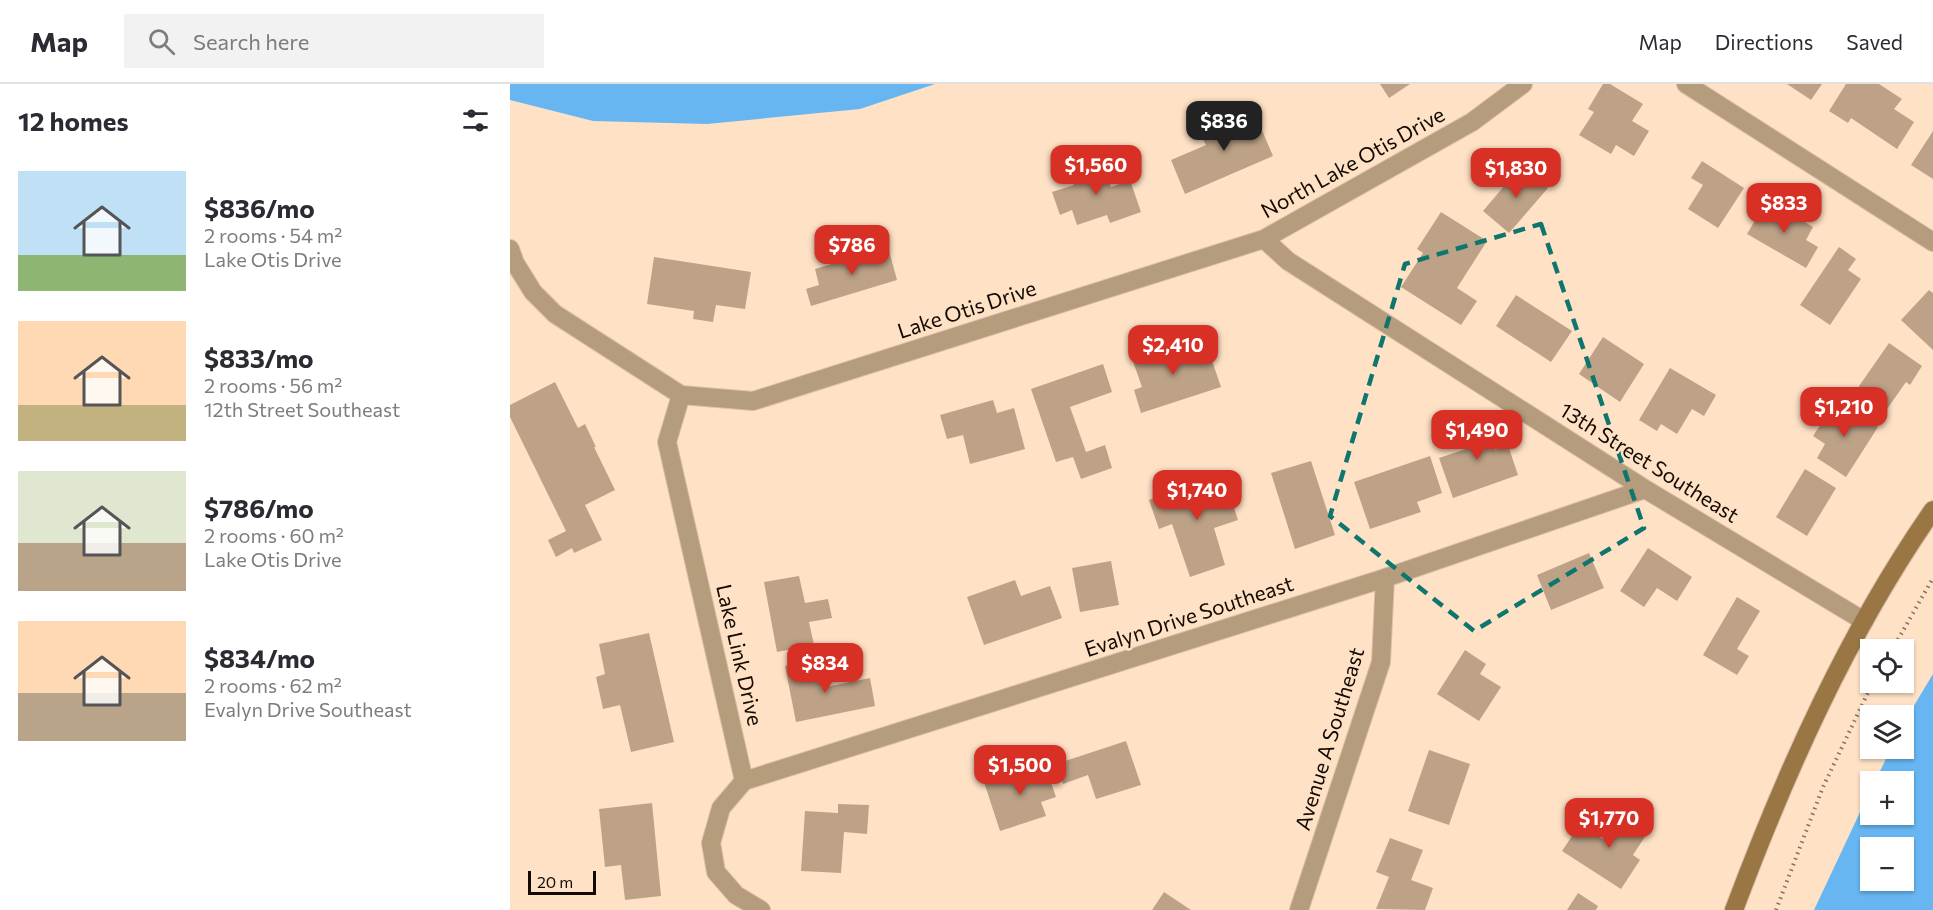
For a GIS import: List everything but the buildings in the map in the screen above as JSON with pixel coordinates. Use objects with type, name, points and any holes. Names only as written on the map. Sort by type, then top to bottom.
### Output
[{"type":"main road","points":[[1734,910],[1760,840],[1810,726],[1864,621],[1913,538],[1933,510]]},
{"type":"street","name":"North Lake Otis Drive","points":[[1264,239],[1472,122],[1523,84]]},
{"type":"street","points":[[1686,84],[1933,242]]},
{"type":"street","name":"Lake Otis Drive","points":[[681,395],[753,401],[1264,239]]},
{"type":"street","name":"13th Street Southeast","points":[[1264,239],[1288,261],[1645,489],[1864,621]]},
{"type":"street","points":[[510,249],[515,263],[533,292],[555,314],[681,395]]},
{"type":"street","name":"Lake Link Drive","points":[[681,395],[667,442],[744,781]]},
{"type":"street","name":"Evalyn Drive Southeast","points":[[744,781],[1385,579],[1645,489]]},
{"type":"street","name":"Avenue A Southeast","points":[[1299,910],[1381,662],[1385,579]]},
{"type":"street","points":[[744,781],[721,808],[711,843],[716,872],[731,902],[761,910]]},
{"type":"path","points":[[1898,639],[1933,578]]},
{"type":"path","points":[[1776,910],[1823,788],[1868,693]]},
{"type":"highlighted area","points":[[1541,224],[1644,528],[1474,631],[1330,516],[1405,264]]},
{"type":"water","points":[[510,84],[935,84],[860,109],[707,124],[593,121],[510,100]]},
{"type":"water","points":[[1933,674],[1933,910],[1814,910],[1860,812],[1860,825],[1914,825],[1914,771],[1880,771],[1886,759],[1914,759],[1914,705]]}]
